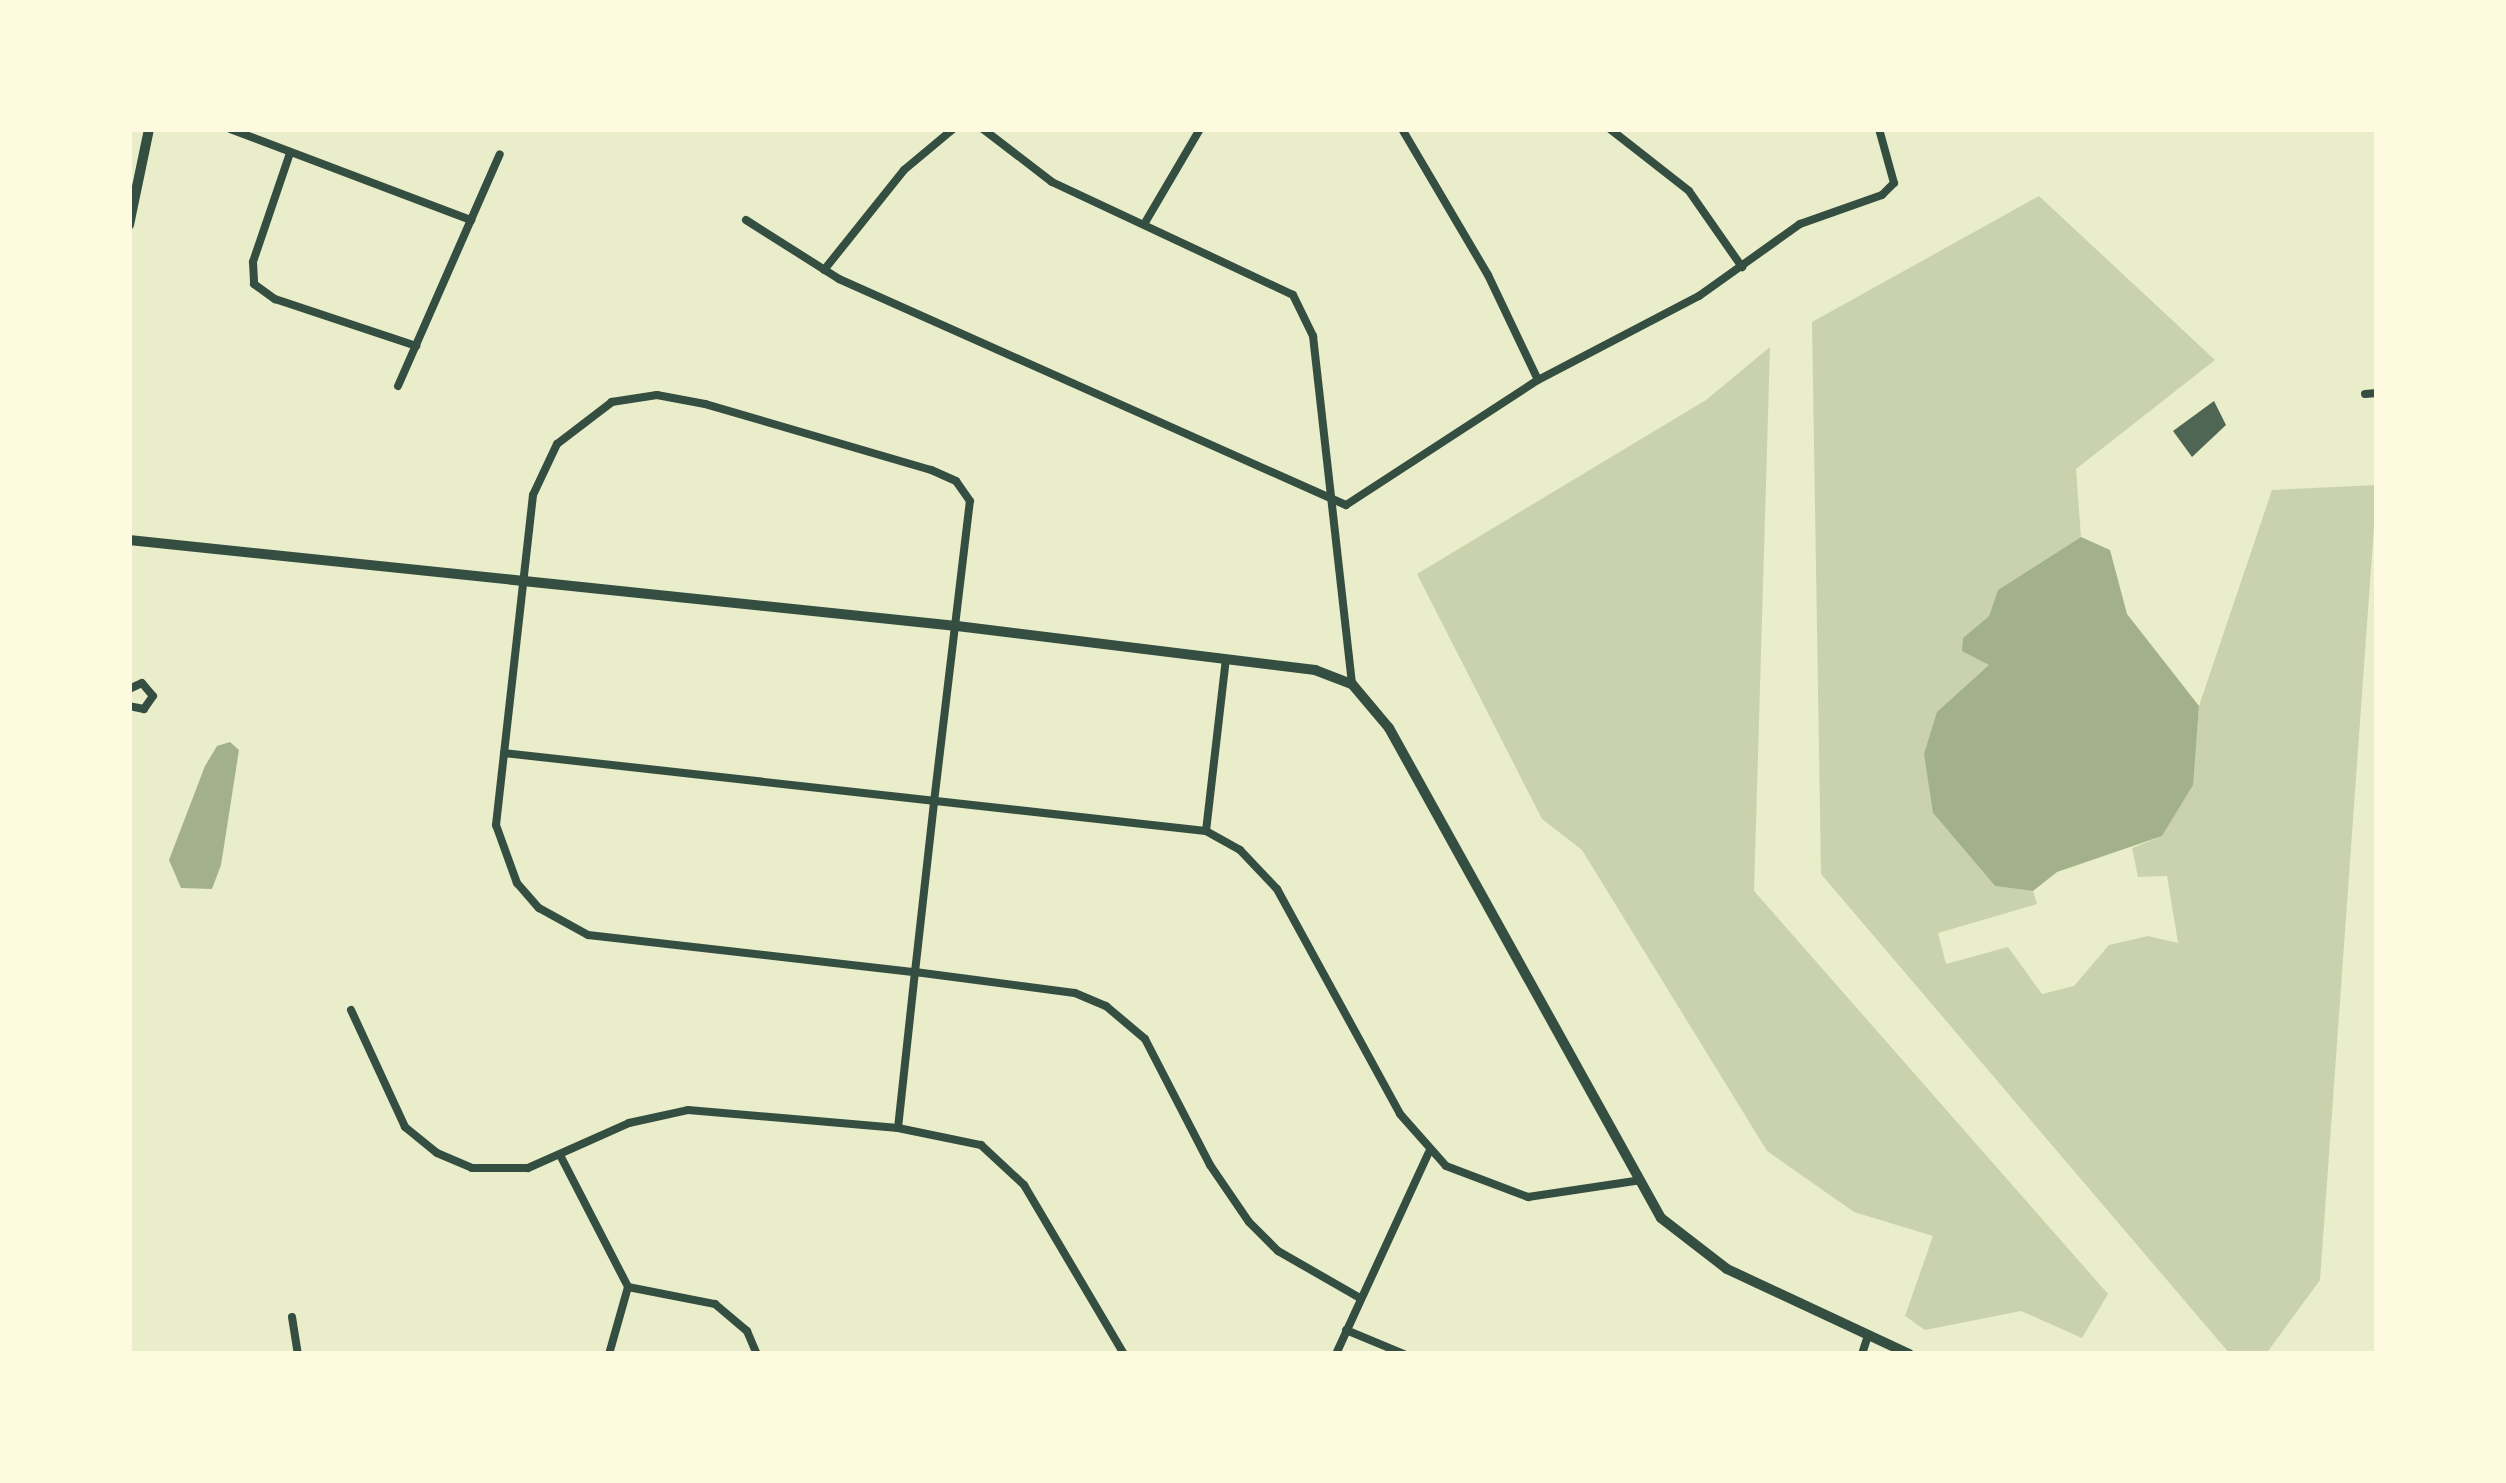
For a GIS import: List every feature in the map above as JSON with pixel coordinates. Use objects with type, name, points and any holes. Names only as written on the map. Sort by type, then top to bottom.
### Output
[{"type":"street","points":[[129,225],[149,129]]},
{"type":"street","points":[[230,129],[289,156],[471,220]]},
{"type":"street","points":[[824,270],[904,170],[953,129]]},
{"type":"street","points":[[982,129],[1052,182],[1146,221],[1293,295],[1313,336],[1352,684]]},
{"type":"street","points":[[1146,221],[1200,129]]},
{"type":"street","points":[[1402,129],[1489,275],[1538,380]]},
{"type":"street","points":[[1610,129],[1690,191],[1742,267]]},
{"type":"street","points":[[746,220],[824,270],[1346,505],[1373,494],[1538,380],[1636,333],[1742,267],[1800,224],[1882,195],[1894,183],[1879,129]]},
{"type":"street","points":[[398,386],[500,154]]},
{"type":"street","points":[[289,156],[253,262],[254,284],[274,299],[416,346]]},
{"type":"street","points":[[2365,394],[2377,393]]},
{"type":"street","points":[[898,1128],[915,971],[934,802],[971,509],[956,482],[669,397],[612,402],[557,444],[536,484],[496,825],[502,854],[517,883],[561,924],[588,935],[915,971],[1075,993],[1128,1021],[1250,1222],[1278,1251],[1360,1298]]},
{"type":"street","points":[[129,540],[957,626],[1315,670],[1352,684],[1389,728],[1635,1181],[1690,1247],[1909,1354]]},
{"type":"street","points":[[1206,831],[1226,659]]},
{"type":"street","points":[[129,689],[142,683],[154,696],[144,709],[129,706]]},
{"type":"street","points":[[504,753],[1206,831],[1240,850],[1277,890],[1384,1087],[1429,1152],[1463,1177],[1512,1195],[1550,1198],[1635,1181]]},
{"type":"street","points":[[351,1010],[368,1033],[396,1113],[420,1142],[472,1168],[528,1168],[629,1123],[688,1110],[898,1128],[968,1140],[1002,1160],[1124,1354]]},
{"type":"street","points":[[1336,1354],[1429,1152]]},
{"type":"street","points":[[560,1155],[628,1287],[609,1354]]},
{"type":"street","points":[[628,1287],[715,1304],[747,1331],[757,1354]]},
{"type":"street","points":[[292,1317],[298,1354]]},
{"type":"street","points":[[1346,1330],[1404,1354]]},
{"type":"street","points":[[1862,1354],[1868,1335]]},
{"type":"shaded area","points":[[2039,196],[2215,360],[2076,469],[2081,537],[1998,590],[1989,616],[1963,638],[1990,665],[1967,687],[1933,813],[1995,886],[2033,891],[2037,904],[1938,933],[1946,964],[2008,947],[2042,994],[2074,986],[2109,945],[2148,936],[2178,943],[2167,876],[2138,877],[2132,848],[2162,836],[2192,786],[2199,706],[2272,490],[2377,485],[2320,1280],[2266,1354],[2230,1354],[1821,874],[1812,322]]},
{"type":"shaded area","points":[[1770,347],[1754,891],[2108,1294],[2082,1338],[2021,1311],[1925,1330],[1905,1316],[1933,1236],[1854,1212],[1767,1151],[1582,850],[1542,819],[1417,574],[1706,400]]},
{"type":"shaded area","points":[[2081,537],[2110,550],[2127,614],[2199,706],[2193,785],[2162,836],[2057,872],[2033,891],[1995,886],[1933,813],[1924,754],[1937,712],[1989,665],[1962,651],[1963,638],[1989,616],[1998,590]]},
{"type":"shaded area","points":[[230,742],[239,750],[221,865],[212,889],[181,888],[169,860],[205,766],[217,746]]},
{"type":"building","points":[[2214,401],[2226,425],[2192,457],[2173,431]]}]
